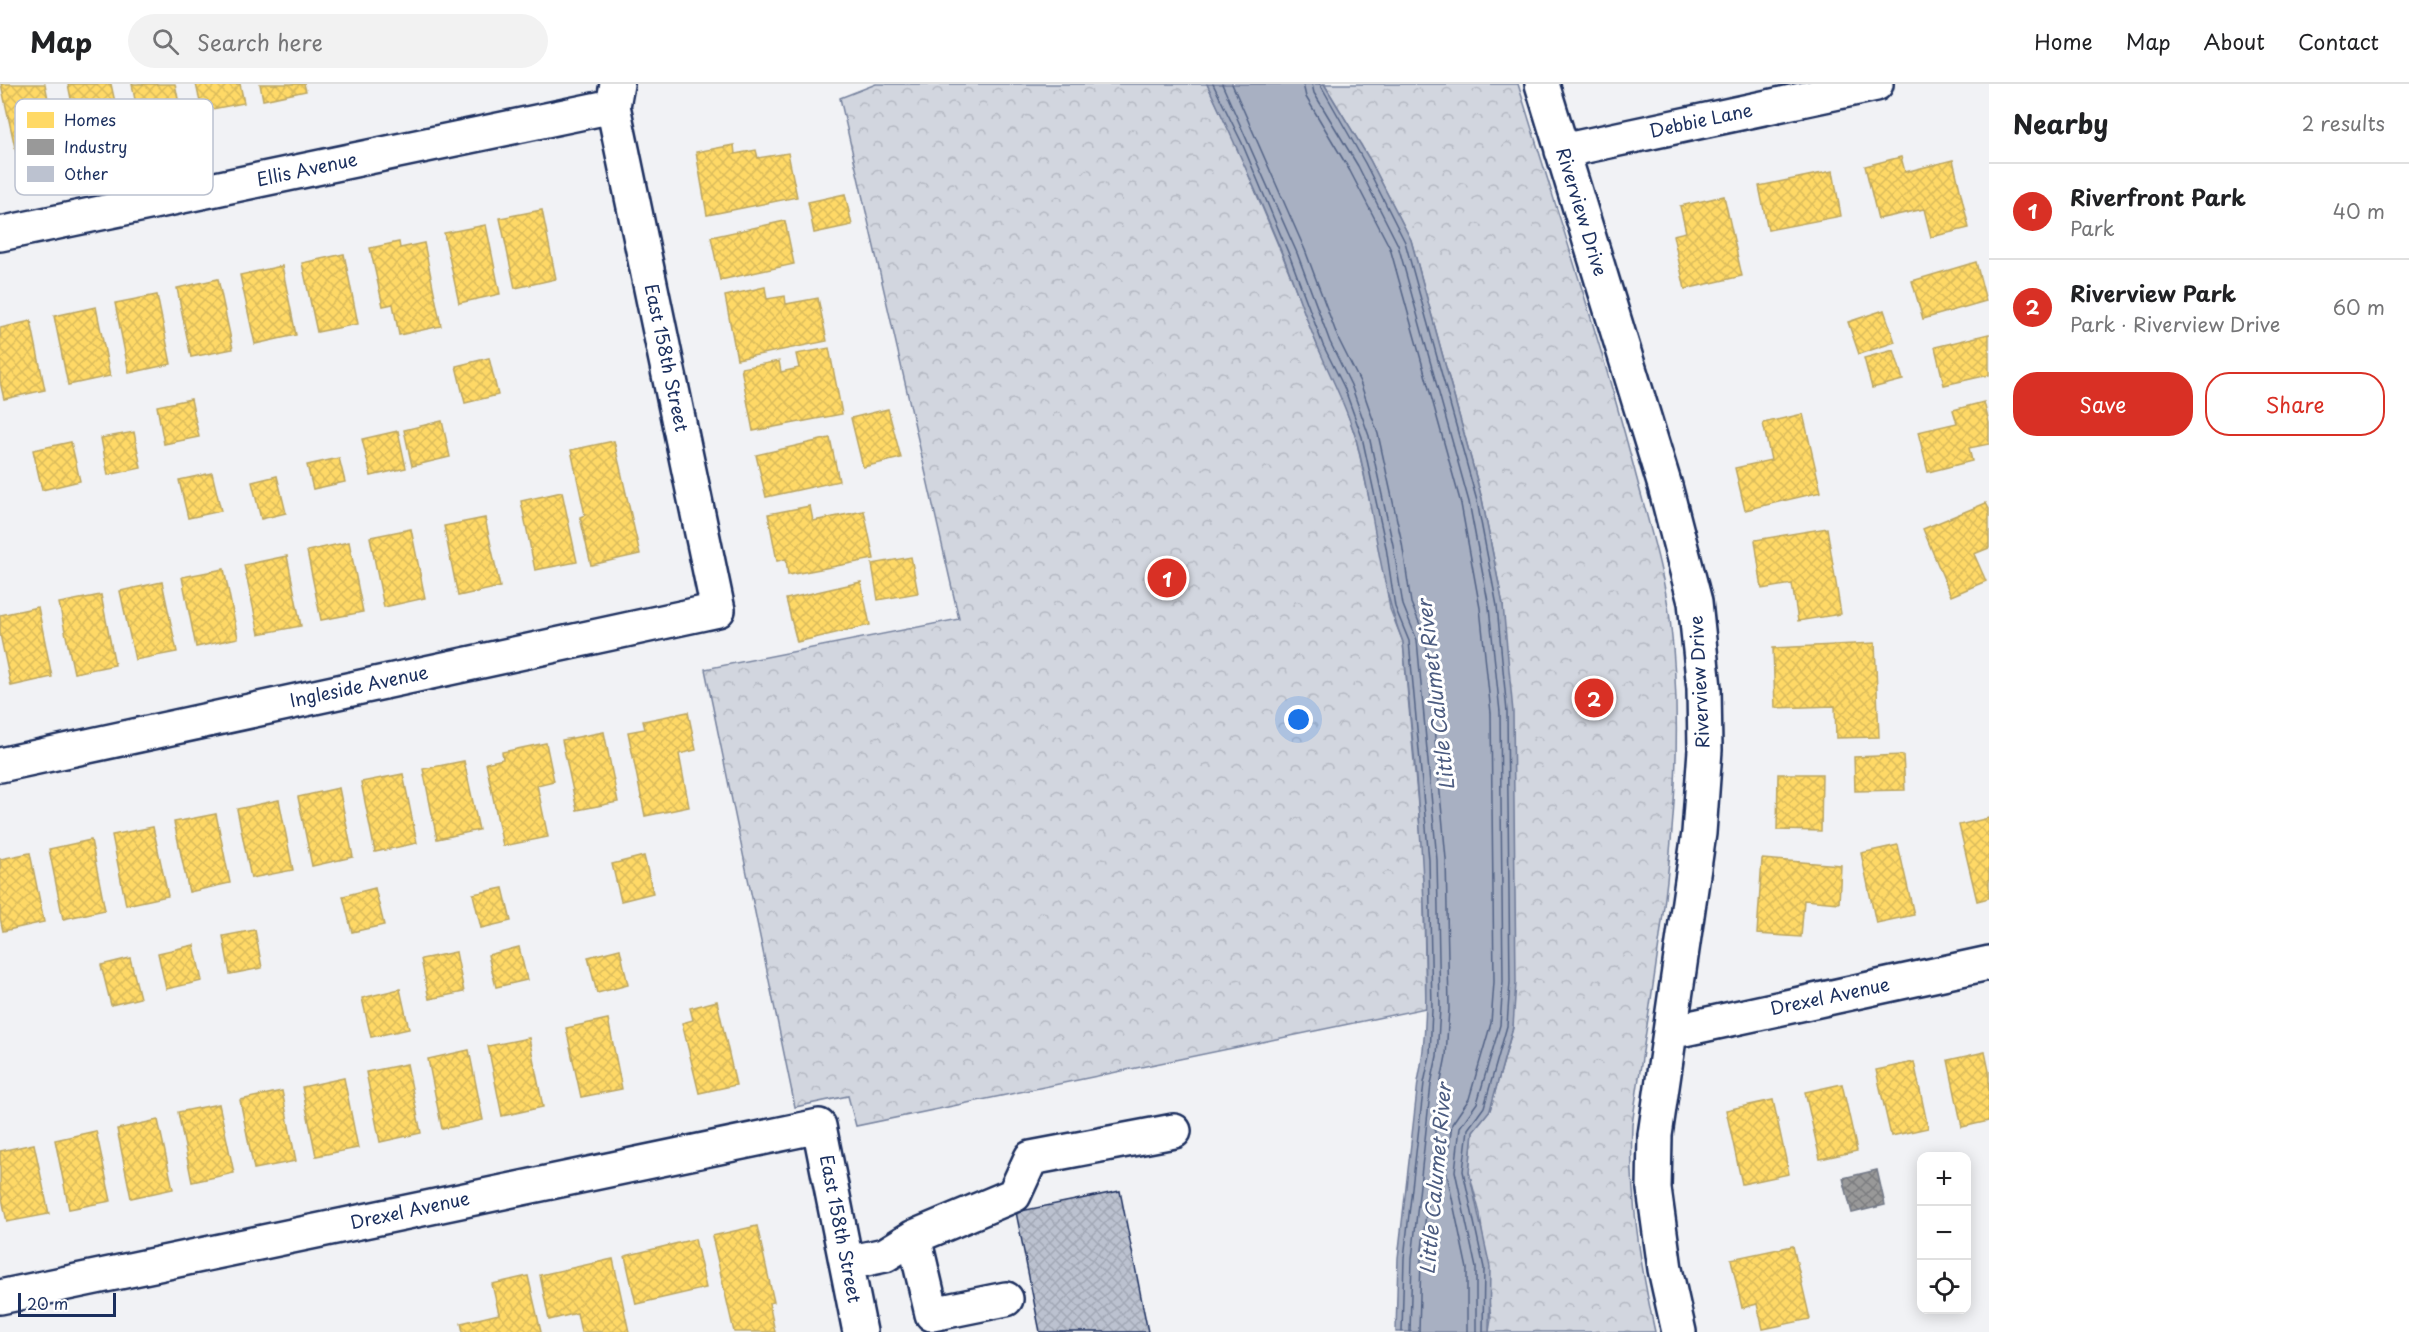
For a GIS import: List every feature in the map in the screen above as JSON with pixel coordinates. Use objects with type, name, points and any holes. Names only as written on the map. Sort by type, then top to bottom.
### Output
[{"type":"street","name":"Riverview Drive","points":[[1542,84],[1665,486],[1695,602],[1704,688],[1705,750],[1699,833],[1655,1135],[1654,1190],[1665,1269],[1679,1332]]},
{"type":"street","name":"Debbie Lane","points":[[1562,151],[1876,84]]},
{"type":"street","name":"Ellis Avenue","points":[[213,186],[615,95]]},
{"type":"street","name":"East 158th Street","points":[[615,95],[718,610]]},
{"type":"street","name":"Ellis Avenue","points":[[0,234],[173,195]]},
{"type":"street","name":"Ingleside Avenue","points":[[0,765],[718,610]]},
{"type":"street","name":"Drexel Avenue","points":[[1671,1032],[1989,963]]},
{"type":"street","name":"East 158th Street","points":[[819,1125],[860,1332]]},
{"type":"street","name":"Drexel Avenue","points":[[0,1297],[819,1125]]},
{"type":"street","points":[[847,1263],[885,1255],[914,1237],[1014,1196],[1031,1158],[1174,1131]]},
{"type":"street","points":[[914,1237],[933,1323],[1006,1299]]},
{"type":"green space","points":[[876,84],[1207,84],[1236,145],[1318,347],[1339,389],[1356,438],[1380,548],[1390,609],[1403,642],[1423,860],[1426,1008],[856,1126],[848,1096],[795,1107],[705,669],[959,619],[840,98]]},
{"type":"green space","points":[[1324,84],[1518,84],[1607,372],[1654,543],[1670,619],[1675,683],[1674,810],[1660,936],[1632,1125],[1632,1178],[1637,1229],[1655,1332],[1489,1332],[1491,1319],[1480,1214],[1469,1172],[1473,1131],[1490,1110],[1513,1028],[1503,605],[1482,499],[1411,240],[1370,160]]},
{"type":"water","name":"Little Calumet River","points":[[1207,84],[1324,84],[1370,160],[1411,240],[1482,499],[1503,605],[1513,712],[1516,982],[1513,1027],[1490,1110],[1473,1131],[1469,1172],[1490,1267],[1489,1332],[1396,1332],[1398,1258],[1425,1028],[1426,992],[1420,826],[1403,642],[1388,594],[1362,464],[1352,427],[1313,336],[1266,214]]},
{"type":"building: Homes","points":[[1,84],[45,84],[48,99],[15,99],[15,147]]},
{"type":"building: Homes","points":[[68,84],[111,84],[114,99],[71,99]]},
{"type":"building: Homes","points":[[132,84],[175,84],[178,99],[135,99]]},
{"type":"building: Homes","points":[[196,84],[240,84],[244,103],[213,109],[213,99],[199,99]]},
{"type":"building: Homes","points":[[260,84],[304,84],[306,91],[263,100]]},
{"type":"building: Homes","points":[[734,145],[735,154],[756,150],[758,158],[788,153],[797,197],[707,215],[696,152]]},
{"type":"building: Homes","points":[[1901,157],[1905,172],[1953,160],[1969,228],[1931,237],[1924,209],[1878,219],[1865,166]]},
{"type":"building: Homes","points":[[1833,171],[1841,216],[1768,230],[1759,186]]},
{"type":"building: Homes","points":[[845,194],[852,225],[814,233],[808,202]]},
{"type":"building: Homes","points":[[1724,196],[1742,276],[1685,289],[1673,235],[1686,232],[1680,206]]},
{"type":"building: Homes","points":[[542,210],[556,279],[515,288],[500,218]]},
{"type":"building: Homes","points":[[785,221],[794,264],[720,280],[711,237]]},
{"type":"building: Homes","points":[[486,225],[500,294],[459,303],[444,233]]},
{"type":"building: Homes","points":[[399,242],[400,248],[424,243],[441,326],[399,335],[393,304],[383,306],[370,248]]},
{"type":"building: Homes","points":[[344,254],[358,324],[317,332],[302,263]]},
{"type":"building: Homes","points":[[1976,262],[1986,301],[1923,319],[1912,281]]},
{"type":"building: Homes","points":[[282,266],[296,335],[255,344],[240,275]]},
{"type":"building: Homes","points":[[218,279],[233,349],[191,357],[177,288]]},
{"type":"building: Homes","points":[[765,287],[767,299],[785,296],[786,304],[818,298],[827,341],[737,359],[725,296]]},
{"type":"building: Homes","points":[[157,295],[171,364],[129,373],[115,303]]},
{"type":"building: Homes","points":[[96,307],[110,376],[68,385],[54,316]]},
{"type":"building: Homes","points":[[1884,310],[1895,342],[1859,354],[1848,322]]},
{"type":"building: Homes","points":[[31,321],[45,390],[4,399],[0,382],[0,328]]},
{"type":"building: Homes","points":[[1989,334],[1989,375],[1944,385],[1935,347]]},
{"type":"building: Homes","points":[[829,348],[842,414],[753,431],[741,368],[779,361],[781,372],[799,368],[796,354]]},
{"type":"building: Homes","points":[[1894,350],[1903,380],[1872,388],[1864,358]]},
{"type":"building: Homes","points":[[489,358],[498,395],[465,403],[456,366]]},
{"type":"building: Homes","points":[[191,399],[199,437],[164,444],[157,406]]},
{"type":"building: Homes","points":[[1984,402],[1989,423],[1989,444],[1969,448],[1972,461],[1928,472],[1918,432],[1957,423],[1953,410]]},
{"type":"building: Homes","points":[[888,409],[901,458],[863,467],[851,418]]},
{"type":"building: Homes","points":[[1803,414],[1821,492],[1745,510],[1735,468],[1771,460],[1763,423]]},
{"type":"building: Homes","points":[[442,421],[450,457],[412,466],[404,430]]},
{"type":"building: Homes","points":[[398,431],[406,468],[371,476],[362,439]]},
{"type":"building: Homes","points":[[134,432],[141,468],[108,475],[101,438]]},
{"type":"building: Homes","points":[[830,438],[839,481],[766,497],[756,455]]},
{"type":"building: Homes","points":[[614,441],[640,554],[591,565],[580,517],[585,515],[571,450]]},
{"type":"building: Homes","points":[[71,442],[80,481],[42,490],[33,450]]},
{"type":"building: Homes","points":[[339,458],[345,482],[313,489],[307,465]]},
{"type":"building: Homes","points":[[212,473],[221,511],[188,518],[179,480]]},
{"type":"building: Homes","points":[[277,476],[286,513],[261,519],[252,482]]},
{"type":"building: Homes","points":[[562,492],[577,562],[535,570],[521,501]]},
{"type":"building: Homes","points":[[1986,503],[1989,509],[1989,548],[1974,554],[1986,581],[1951,596],[1923,529]]},
{"type":"building: Homes","points":[[810,506],[813,521],[864,511],[874,559],[788,575],[786,559],[777,561],[768,514]]},
{"type":"building: Homes","points":[[485,518],[500,587],[458,596],[444,526]]},
{"type":"building: Homes","points":[[1827,528],[1841,614],[1798,621],[1792,584],[1762,589],[1755,540]]},
{"type":"building: Homes","points":[[411,529],[425,598],[384,607],[370,537]]},
{"type":"building: Homes","points":[[349,542],[363,612],[321,620],[307,551]]},
{"type":"building: Homes","points":[[287,556],[301,626],[259,634],[244,565]]},
{"type":"building: Homes","points":[[911,557],[918,593],[878,600],[872,564]]},
{"type":"building: Homes","points":[[224,569],[238,638],[196,647],[182,577]]},
{"type":"building: Homes","points":[[162,582],[177,652],[135,660],[120,591]]},
{"type":"building: Homes","points":[[861,582],[870,625],[797,642],[786,599]]},
{"type":"building: Homes","points":[[101,595],[115,665],[74,673],[59,603]]},
{"type":"building: Homes","points":[[38,607],[52,677],[11,686],[0,634],[0,615]]},
{"type":"building: Homes","points":[[1875,643],[1879,737],[1836,738],[1835,706],[1775,708],[1773,648]]},
{"type":"building: Homes","points":[[688,712],[696,750],[679,754],[689,807],[645,816],[628,732],[645,729],[643,721]]},
{"type":"building: Homes","points":[[604,732],[618,802],[577,810],[562,740]]},
{"type":"building: Homes","points":[[546,743],[554,781],[537,785],[548,837],[503,846],[486,763],[503,759],[502,752]]},
{"type":"building: Homes","points":[[1903,755],[1905,790],[1855,791],[1854,757]]},
{"type":"building: Homes","points":[[464,761],[479,830],[437,839],[423,769]]},
{"type":"building: Homes","points":[[403,774],[417,843],[375,852],[361,782]]},
{"type":"building: Homes","points":[[1778,774],[1822,774],[1821,831],[1777,830]]},
{"type":"building: Homes","points":[[339,788],[353,857],[312,866],[298,797]]},
{"type":"building: Homes","points":[[279,800],[293,870],[251,878],[237,809]]},
{"type":"building: Homes","points":[[216,814],[230,883],[189,892],[174,822]]},
{"type":"building: Homes","points":[[1989,818],[1989,898],[1977,901],[1959,825]]},
{"type":"building: Homes","points":[[153,827],[168,896],[126,905],[112,835]]},
{"type":"building: Homes","points":[[91,840],[105,910],[63,919],[49,849]]},
{"type":"building: Homes","points":[[1898,845],[1914,915],[1876,923],[1861,853]]},
{"type":"building: Homes","points":[[30,853],[44,922],[3,931],[0,918],[0,859]]},
{"type":"building: Homes","points":[[644,856],[653,893],[621,901],[612,864]]},
{"type":"building: Homes","points":[[1762,859],[1841,865],[1839,903],[1804,900],[1801,937],[1757,934]]},
{"type":"building: Homes","points":[[375,888],[384,925],[352,932],[343,896]]},
{"type":"building: Homes","points":[[503,888],[511,921],[481,928],[473,894]]},
{"type":"building: Homes","points":[[255,930],[262,968],[230,974],[223,936]]},
{"type":"building: Homes","points":[[194,945],[202,981],[166,989],[158,953]]},
{"type":"building: Homes","points":[[519,947],[527,980],[496,987],[488,955]]},
{"type":"building: Homes","points":[[620,949],[628,985],[597,993],[588,957]]},
{"type":"building: Homes","points":[[456,952],[464,992],[429,999],[421,959]]},
{"type":"building: Homes","points":[[130,958],[140,998],[111,1005],[101,965]]},
{"type":"building: Homes","points":[[400,989],[409,1029],[371,1037],[362,998]]},
{"type":"building: Homes","points":[[717,1001],[736,1085],[699,1093],[682,1023],[693,1020],[690,1008]]},
{"type":"building: Homes","points":[[608,1019],[622,1089],[581,1097],[566,1028]]},
{"type":"building: Homes","points":[[529,1038],[543,1107],[502,1116],[488,1046]]},
{"type":"building: Homes","points":[[469,1050],[483,1120],[442,1129],[428,1059]]},
{"type":"building: Homes","points":[[1985,1052],[1989,1071],[1989,1121],[1962,1127],[1948,1060]]},
{"type":"building: Homes","points":[[1914,1062],[1928,1128],[1891,1136],[1876,1070]]},
{"type":"building: Homes","points":[[407,1064],[421,1133],[380,1142],[366,1072]]},
{"type":"building: Homes","points":[[344,1078],[358,1148],[316,1156],[302,1087]]},
{"type":"building: Homes","points":[[1842,1084],[1857,1151],[1820,1159],[1805,1092]]},
{"type":"building: Homes","points":[[282,1091],[296,1161],[254,1169],[240,1100]]},
{"type":"building: Homes","points":[[1773,1100],[1789,1174],[1742,1184],[1726,1110]]},
{"type":"building: Homes","points":[[219,1104],[234,1173],[192,1182],[178,1112]]},
{"type":"building: Homes","points":[[158,1120],[173,1189],[131,1198],[117,1129]]},
{"type":"building: Homes","points":[[96,1131],[111,1201],[69,1209],[55,1140]]},
{"type":"building: Homes","points":[[34,1144],[49,1214],[7,1222],[0,1189],[0,1151]]},
{"type":"building: Homes","points":[[757,1226],[774,1302],[769,1303],[775,1332],[734,1332],[712,1236]]},
{"type":"building: Homes","points":[[695,1239],[706,1288],[636,1304],[625,1256]]},
{"type":"building: Homes","points":[[1793,1246],[1810,1319],[1763,1329],[1757,1304],[1742,1308],[1731,1259]]},
{"type":"building: Homes","points":[[613,1259],[629,1332],[581,1332],[577,1313],[549,1320],[540,1275]]},
{"type":"building: Homes","points":[[528,1276],[541,1332],[463,1332],[461,1323],[499,1314],[492,1284]]},
{"type":"building: Industry","points":[[1877,1170],[1885,1205],[1852,1213],[1843,1178]]},
{"type":"building: Other","points":[[1120,1191],[1148,1332],[1040,1332],[1016,1212]]},
{"type":"place","name":"Riverfront Park","points":[[1167,578]]},
{"type":"place","name":"Riverview Park","points":[[1594,698]]}]
